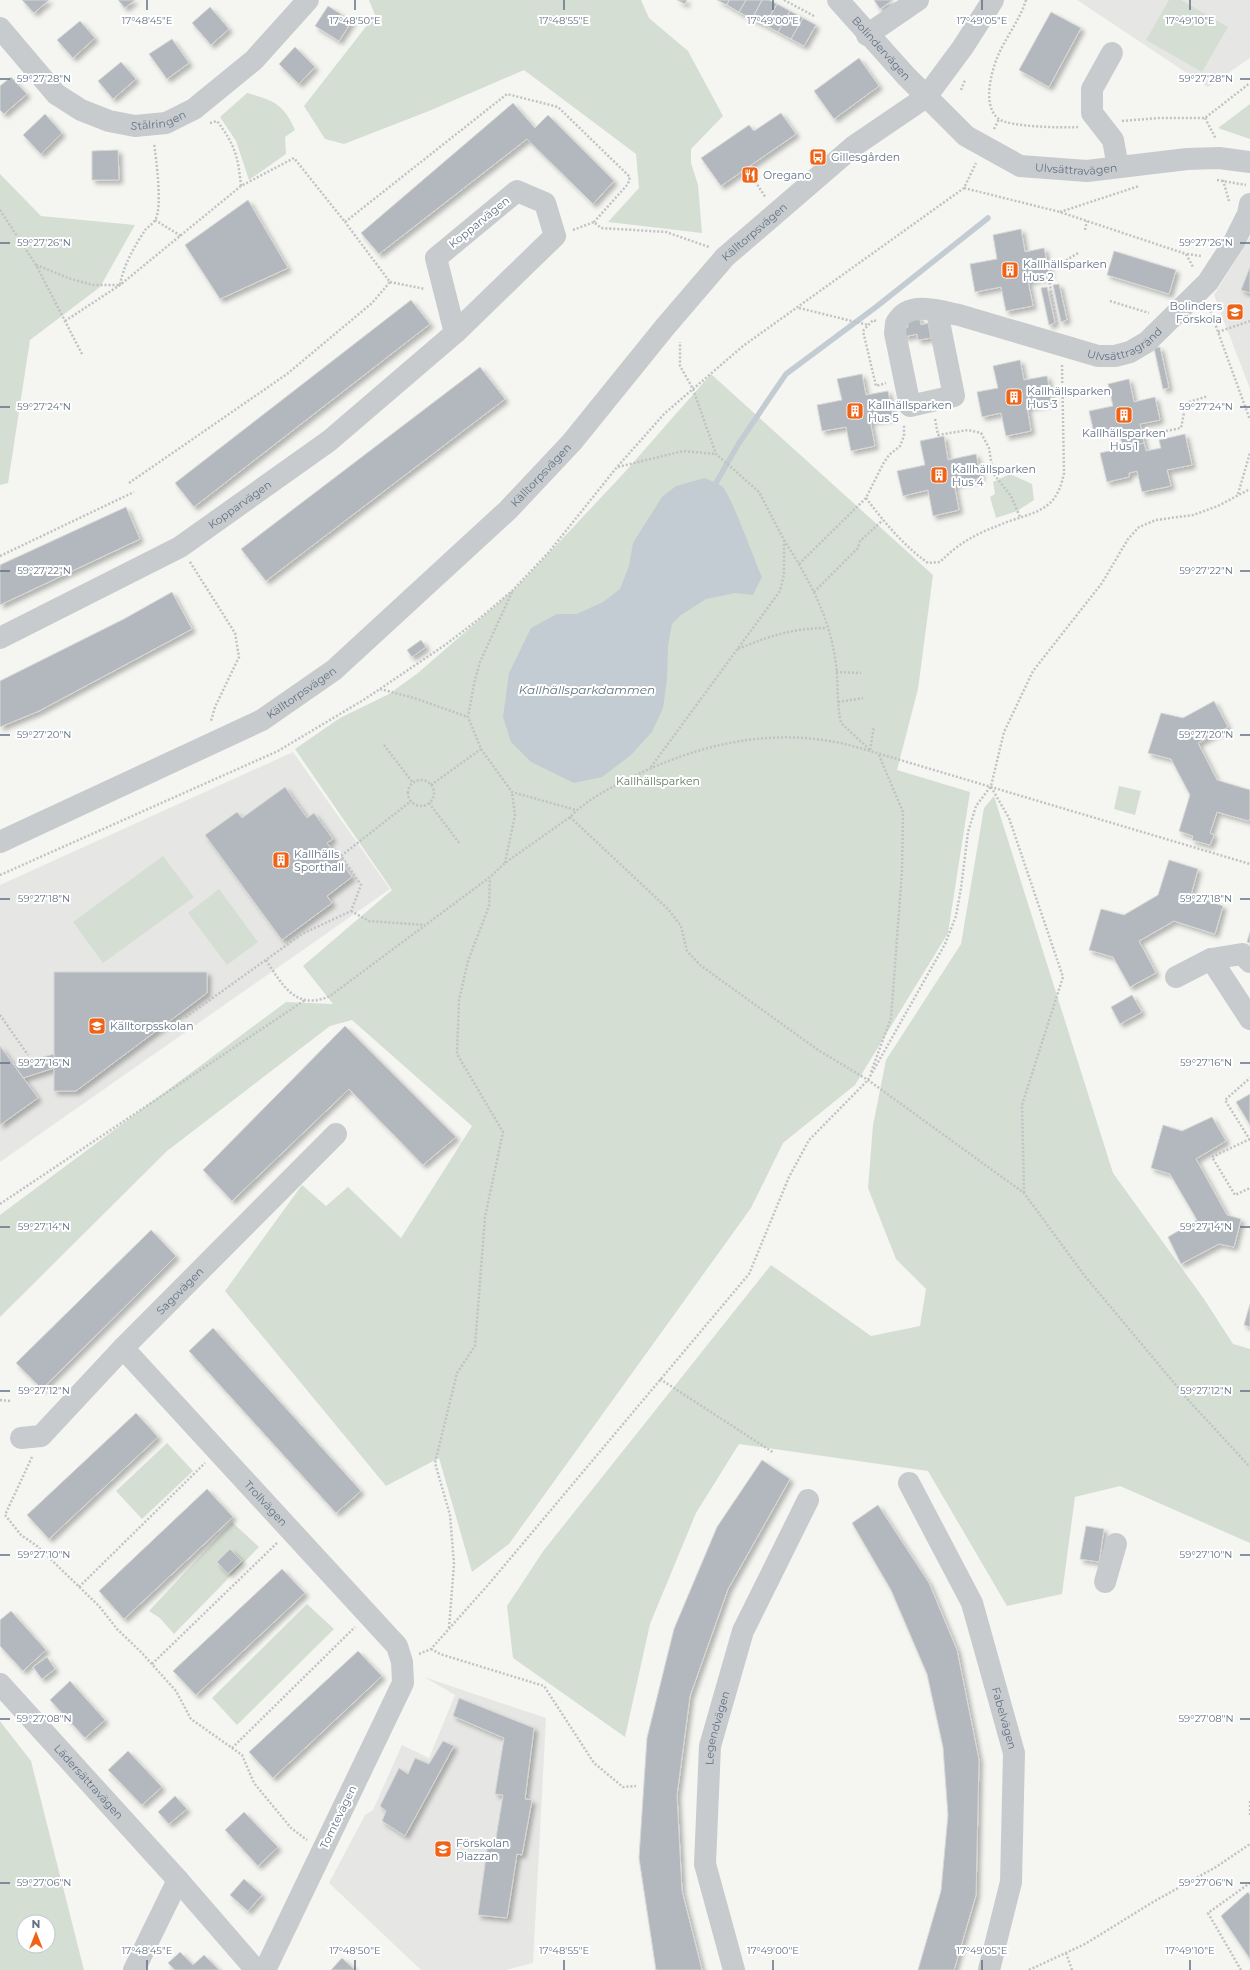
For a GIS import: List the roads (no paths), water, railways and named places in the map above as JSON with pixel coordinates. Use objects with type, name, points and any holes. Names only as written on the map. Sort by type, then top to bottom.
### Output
[{"type":"street","name":"Stålringen","points":[[0,28],[56,94],[81,110],[109,121],[135,126],[152,125],[166,123],[194,109],[254,60],[308,0]]},
{"type":"street","name":"Bolindervägen","points":[[838,0],[868,35],[926,97]]},
{"type":"street","points":[[868,35],[918,0]]},
{"type":"street","name":"Källtorpsvägen","points":[[0,842],[262,720],[334,670],[508,510],[572,442],[665,328],[725,258],[854,146],[926,97],[963,47],[993,0]]},
{"type":"street","points":[[1112,53],[1092,90],[1092,113],[1113,140],[1118,167]]},
{"type":"street","name":"Ulvsättravägen","points":[[926,97],[966,136],[1020,166],[1087,171],[1187,159],[1219,158],[1250,162]]},
{"type":"street","name":"Kopparvägen","points":[[0,638],[180,546],[329,441],[455,333],[555,236],[545,203],[517,191],[436,258],[455,333]]},
{"type":"street","name":"Ulvsättragränd","points":[[937,312],[954,396],[910,406],[895,333],[896,323],[904,314],[917,309],[959,315],[1098,356],[1116,356],[1130,352],[1147,342],[1202,288],[1221,263],[1234,242],[1250,208]]},
{"type":"street","points":[[1176,977],[1211,959],[1242,954],[1250,962]]},
{"type":"street","points":[[1211,959],[1250,1019]]},
{"type":"street","points":[[1232,991],[1250,969]]},
{"type":"street","name":"Sagovägen","points":[[31,1437],[124,1348],[336,1134]]},
{"type":"street","name":"Trollvägen","points":[[124,1348],[397,1646],[402,1662]]},
{"type":"street","name":"Fabelvägen","points":[[909,1483],[972,1603],[1014,1753],[1011,1882],[989,1970]]},
{"type":"street","name":"Legendvägen","points":[[734,1970],[705,1864],[710,1746],[743,1631],[808,1500]]},
{"type":"street","points":[[1105,1582],[1116,1544]]},
{"type":"street","name":"Tomtevägen","points":[[265,1970],[403,1683],[402,1662]]},
{"type":"street","name":"Lädersättravägen","points":[[0,1684],[178,1880],[256,1970]]},
{"type":"street","points":[[134,1970],[178,1880]]},
{"type":"water","name":"Kallhällsparkdammen","points":[[705,478],[722,486],[731,501],[762,577],[753,595],[735,593],[706,599],[681,615],[672,624],[668,646],[667,679],[663,708],[652,732],[631,755],[602,777],[574,783],[531,762],[511,742],[503,717],[509,673],[531,628],[557,614],[577,614],[603,602],[620,589],[629,566],[633,543],[662,497],[676,486]]},
{"type":"waterway","points":[[716,483],[739,443],[786,374],[876,307],[988,218]]},
{"type":"place","name":"Gillesgården","points":[[818,157]]},
{"type":"place","name":"Oregano","points":[[750,175]]},
{"type":"place","name":"Kallhällsparken Hus 2","points":[[1010,270]]},
{"type":"place","name":"Bolinders Förskola","points":[[1235,312]]},
{"type":"place","name":"Kallhällsparken Hus 3","points":[[1014,397]]},
{"type":"place","name":"Kallhällsparken Hus 5","points":[[855,411]]},
{"type":"place","name":"Kallhällsparken Hus 1","points":[[1124,415]]},
{"type":"place","name":"Kallhällsparken Hus 4","points":[[939,475]]},
{"type":"place","name":"Kallhälls Sporthall","points":[[281,860]]},
{"type":"place","name":"Källtorpsskolan","points":[[97,1026]]},
{"type":"place","name":"Förskolan Piazzan","points":[[443,1849]]},
{"type":"park label","name":"Kallhällsparken","points":[[658,781]]}]
